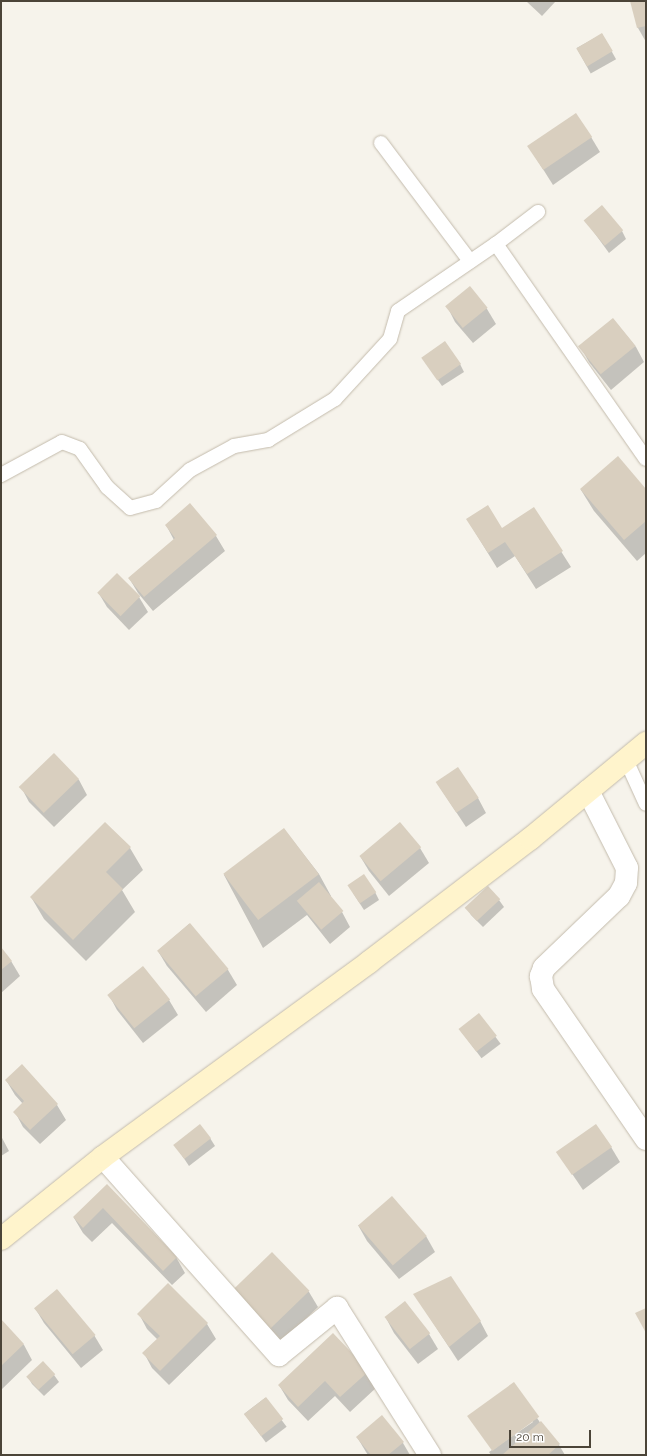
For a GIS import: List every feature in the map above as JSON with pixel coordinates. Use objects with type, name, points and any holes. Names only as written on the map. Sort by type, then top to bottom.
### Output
[{"type":"main road","points":[[1,1239],[103,1157],[369,962],[530,839],[646,743]]},
{"type":"street","points":[[588,791],[627,868],[626,883],[619,896],[544,968],[541,976],[543,989],[646,1139]]},
{"type":"street","points":[[103,1157],[279,1355],[337,1308],[430,1455]]},
{"type":"lane","points":[[382,143],[470,261]]},
{"type":"lane","points":[[1,475],[62,442],[80,449],[107,487],[130,508],[156,500],[190,470],[234,446],[268,440],[335,399],[390,339],[398,311],[496,244],[538,212]]},
{"type":"lane","points":[[496,244],[646,459]]},
{"type":"lane","points":[[626,760],[646,804]]},
{"type":"building","points":[[630,1],[646,1],[646,26],[637,28]]},
{"type":"building","points":[[602,33],[613,51],[587,66],[576,48]]},
{"type":"building","points":[[576,113],[592,137],[543,170],[527,146]]},
{"type":"building","points":[[602,205],[623,230],[605,246],[584,220]]},
{"type":"building","points":[[470,286],[488,308],[463,328],[445,306]]},
{"type":"building","points":[[613,318],[636,346],[601,374],[578,346]]},
{"type":"building","points":[[445,341],[461,364],[437,381],[421,358]]},
{"type":"building","points":[[618,456],[646,489],[646,521],[624,540],[580,489]]},
{"type":"building","points":[[190,503],[217,535],[144,597],[128,578],[175,538],[165,525]]},
{"type":"building","points":[[488,505],[502,528],[534,507],[563,551],[527,574],[505,542],[488,553],[466,519]]},
{"type":"building","points":[[117,573],[140,596],[121,616],[97,593]]},
{"type":"building","points":[[54,753],[79,779],[44,813],[19,787]]},
{"type":"building","points":[[458,767],[479,798],[456,813],[436,782]]},
{"type":"building","points":[[105,822],[131,847],[106,872],[123,889],[73,940],[30,897]]},
{"type":"building","points":[[400,822],[421,847],[381,881],[359,856]]},
{"type":"building","points":[[284,828],[319,874],[258,920],[223,874]]},
{"type":"building","points":[[364,874],[376,892],[360,903],[347,885]]},
{"type":"building","points":[[319,882],[343,911],[321,930],[297,901]]},
{"type":"building","points":[[488,886],[500,899],[477,921],[465,908]]},
{"type":"building","points":[[190,923],[229,969],[196,997],[157,951]]},
{"type":"building","points":[[1,947],[12,961],[1,970]]},
{"type":"building","points":[[143,966],[170,999],[134,1028],[107,995]]},
{"type":"building","points":[[479,1013],[497,1036],[476,1052],[459,1029]]},
{"type":"building","points":[[22,1064],[58,1104],[30,1130],[13,1112],[24,1101],[5,1080]]},
{"type":"building","points":[[200,1124],[211,1138],[184,1159],[173,1145]]},
{"type":"building","points":[[596,1124],[612,1147],[572,1175],[556,1152]]},
{"type":"building","points":[[107,1184],[177,1257],[163,1271],[103,1208],[83,1228],[73,1217]]},
{"type":"building","points":[[392,1196],[427,1236],[393,1266],[358,1226]]},
{"type":"building","points":[[272,1252],[310,1291],[267,1332],[230,1293]]},
{"type":"building","points":[[451,1276],[481,1321],[449,1347],[413,1294]]},
{"type":"building","points":[[168,1283],[208,1323],[160,1371],[142,1353],[160,1336],[137,1314]]},
{"type":"building","points":[[57,1289],[96,1335],[73,1354],[34,1308]]},
{"type":"building","points":[[405,1301],[430,1333],[410,1349],[385,1317]]},
{"type":"building","points":[[646,1308],[646,1333],[635,1313]]},
{"type":"building","points":[[1,1319],[24,1344],[1,1366]]},
{"type":"building","points":[[333,1333],[369,1371],[340,1397],[325,1381],[298,1407],[278,1385]]},
{"type":"building","points":[[43,1361],[55,1374],[38,1390],[26,1377]]},
{"type":"building","points":[[514,1382],[539,1417],[492,1451],[467,1416]]},
{"type":"building","points":[[266,1397],[283,1419],[261,1436],[244,1414]]},
{"type":"building","points":[[382,1415],[404,1442],[388,1455],[371,1455],[356,1437]]},
{"type":"building","points":[[541,1421],[560,1444],[548,1455],[502,1455]]}]
